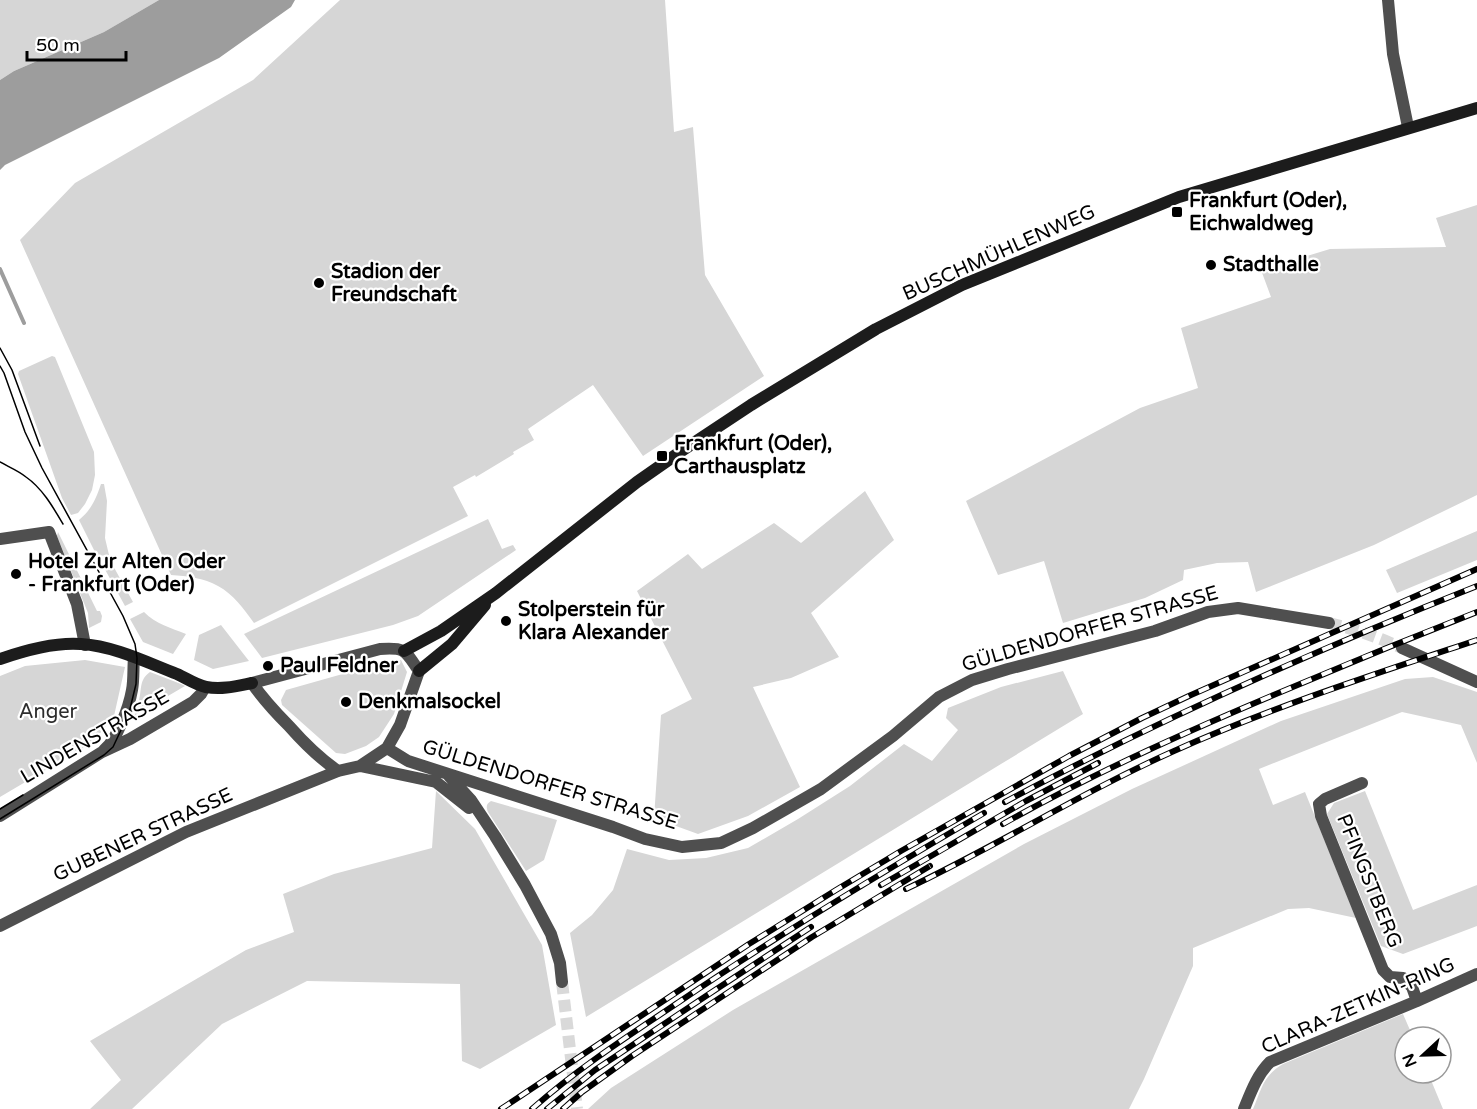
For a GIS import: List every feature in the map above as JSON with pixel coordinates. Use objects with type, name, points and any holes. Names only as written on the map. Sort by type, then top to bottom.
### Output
[{"type":"street","points":[[1388,0],[1393,54],[1408,128]]},
{"type":"street","name":"BUSCHMÜHLENWEG","points":[[404,651],[441,631],[496,593],[637,482],[751,405],[876,329],[962,285],[1179,197],[1477,108]]},
{"type":"street","points":[[0,538],[49,532],[77,604],[85,645]]},
{"type":"street","name":"BUSCHMÜHLENWEG","points":[[419,671],[452,645],[496,593]]},
{"type":"street","name":"GÜLDENDORFER STRASSE","points":[[387,748],[408,761],[645,839],[682,847],[721,843],[753,828],[821,789],[892,736],[939,697],[972,680],[1155,631],[1208,612],[1239,608],[1329,623]]},
{"type":"street","points":[[0,659],[19,652],[79,644],[101,647],[134,657],[205,687],[225,688],[380,649],[395,648],[404,651],[419,671],[400,725],[387,748],[360,766]]},
{"type":"street","points":[[1402,648],[1477,682]]},
{"type":"street","points":[[102,752],[110,746],[123,719],[132,690],[134,657]]},
{"type":"street","points":[[252,683],[262,698],[309,748],[338,771]]},
{"type":"street","name":"LINDENSTRASSE","points":[[0,816],[102,752],[130,739],[193,702],[205,687]]},
{"type":"street","points":[[360,766],[413,776],[436,783],[486,823]]},
{"type":"street","name":"GUBENER STRASSE","points":[[0,926],[186,832],[338,771],[360,766]]},
{"type":"street","points":[[448,774],[471,801],[525,885],[551,934],[560,963],[562,982]]},
{"type":"street","name":"PFINGSTBERG","points":[[1362,783],[1325,799],[1320,804],[1322,816],[1383,970],[1390,977],[1403,978],[1412,987],[1417,1001]]},
{"type":"street","name":"CLARA-ZETKIN-RING","points":[[1244,1109],[1257,1079],[1270,1062],[1477,974]]},
{"type":"green space","points":[[0,0],[159,0],[104,32],[14,71],[0,80]]},
{"type":"green space","name":"Stadion der Freundschaft","points":[[340,0],[665,0],[674,132],[693,127],[705,275],[764,376],[643,456],[593,385],[528,429],[534,440],[476,477],[475,475],[453,487],[468,516],[254,623],[242,607],[218,586],[195,578],[171,575],[20,240],[75,183],[253,80]]},
{"type":"green space","points":[[1477,205],[1477,495],[1374,545],[1256,592],[1248,562],[1217,563],[1184,570],[1183,580],[1145,598],[1063,623],[1044,561],[998,575],[966,501],[1140,408],[1198,388],[1181,328],[1271,297],[1261,270],[1330,249],[1446,247],[1436,218]]},
{"type":"green space","points":[[52,356],[55,357],[94,452],[95,475],[92,490],[78,513],[71,515],[62,498],[18,374],[19,371]]},
{"type":"green space","points":[[101,484],[104,484],[107,501],[105,538],[109,555],[97,556],[79,520],[93,504]]},
{"type":"green space","points":[[865,491],[894,540],[811,613],[839,657],[791,678],[753,687],[800,787],[748,816],[698,834],[654,818],[661,715],[692,699],[637,591],[688,554],[702,569],[774,523],[801,543]]},
{"type":"green space","points":[[488,519],[502,549],[513,545],[516,550],[418,616],[393,625],[262,658],[244,634]]},
{"type":"green space","points":[[1477,531],[1477,560],[1397,593],[1386,570]]},
{"type":"green space","points":[[58,532],[97,611],[100,611],[102,616],[101,622],[89,628],[88,613],[57,536]]},
{"type":"green space","points":[[111,562],[133,602],[125,606],[102,564]]},
{"type":"green space","points":[[144,612],[159,623],[186,634],[173,654],[143,642],[130,619]]},
{"type":"green space","points":[[221,625],[249,661],[213,669],[194,660],[199,635]]},
{"type":"green space","name":"Anger","points":[[85,660],[125,667],[114,716],[93,742],[0,797],[0,676],[25,666]]},
{"type":"green space","points":[[401,660],[407,672],[394,714],[379,737],[366,746],[345,754],[336,753],[282,705],[281,700],[286,690],[378,664]]},
{"type":"green space","points":[[1063,671],[1083,714],[586,1017],[570,933],[592,915],[613,890],[627,849],[669,860],[706,858],[748,848],[850,786],[904,744],[932,761],[958,730],[946,718],[948,708],[1001,687]]},
{"type":"green space","points":[[150,672],[185,686],[134,716],[139,703],[142,681]]},
{"type":"green space","points":[[1433,677],[1477,692],[1477,763],[1461,725],[1402,712],[1259,769],[1273,805],[1305,792],[1356,918],[1309,908],[1288,909],[1193,948],[1193,966],[1129,1109],[588,1109],[611,1088],[733,1010],[1024,844],[1132,789],[1281,721],[1405,679]]},
{"type":"green space","points":[[436,791],[475,829],[542,945],[556,1025],[480,1069],[462,1061],[460,984],[307,981],[222,1024],[132,1109],[90,1109],[121,1080],[90,1041],[246,950],[294,932],[283,894],[334,874],[432,848]]},
{"type":"green space","points":[[1365,791],[1413,910],[1477,885],[1477,926],[1403,954],[1381,946],[1327,814],[1334,803]]},
{"type":"green space","points":[[491,801],[557,820],[544,860],[526,871],[488,812],[487,806]]},
{"type":"green space","points":[[1403,1014],[1408,1025],[1393,1025],[1393,1085],[1433,1085],[1443,1109],[1253,1109],[1267,1078],[1283,1064]]},
{"type":"shaded area","points":[[159,0],[295,0],[291,7],[219,58],[5,165],[0,170],[0,80],[14,71],[104,32]]},
{"type":"waterway","points":[[0,269],[24,323]]},
{"type":"tunnel","points":[[1329,623],[1402,648]]},
{"type":"tunnel","points":[[562,982],[577,1109]]},
{"type":"tram line","points":[[0,348],[12,370],[40,446]]},
{"type":"tram line","points":[[0,366],[25,432],[42,468],[123,616],[135,644],[137,658],[136,684],[129,713],[113,747],[104,755],[0,819]]},
{"type":"tram line","points":[[0,462],[32,481],[63,524]]},
{"type":"tram line","points":[[0,809],[23,795]]},
{"type":"railway","points":[[501,1109],[749,944],[901,851],[1069,756],[1191,695],[1477,569]]},
{"type":"railway","points":[[1005,802],[1179,714],[1357,635],[1477,586]]},
{"type":"railway","points":[[1003,824],[1076,785],[1187,733],[1344,665],[1477,612]]},
{"type":"railway","points":[[906,889],[1174,751],[1362,678],[1477,640]]},
{"type":"railway","points":[[881,885],[1026,801],[1098,763]]},
{"type":"railway","points":[[532,1109],[603,1053],[716,977],[830,905],[984,813]]},
{"type":"railway","points":[[563,1109],[582,1092],[632,1056],[812,937],[930,866]]},
{"type":"railway","points":[[547,1109],[595,1070],[811,927]]},
{"type":"place","name":"Frankfurt (Oder), Eichwaldweg","points":[[1177,212]]},
{"type":"place","name":"Stadthalle","points":[[1211,265]]},
{"type":"place","name":"Stadion der Freundschaft","points":[[319,283]]},
{"type":"place","name":"Frankfurt (Oder), Carthausplatz","points":[[662,456]]},
{"type":"place","name":"Hotel Zur Alten Oder - Frankfurt (Oder)","points":[[16,574]]},
{"type":"place","name":"Stolperstein für Klara Alexander","points":[[506,621]]},
{"type":"place","name":"Paul Feldner","points":[[268,666]]},
{"type":"place","name":"Denkmalsockel","points":[[346,702]]}]
